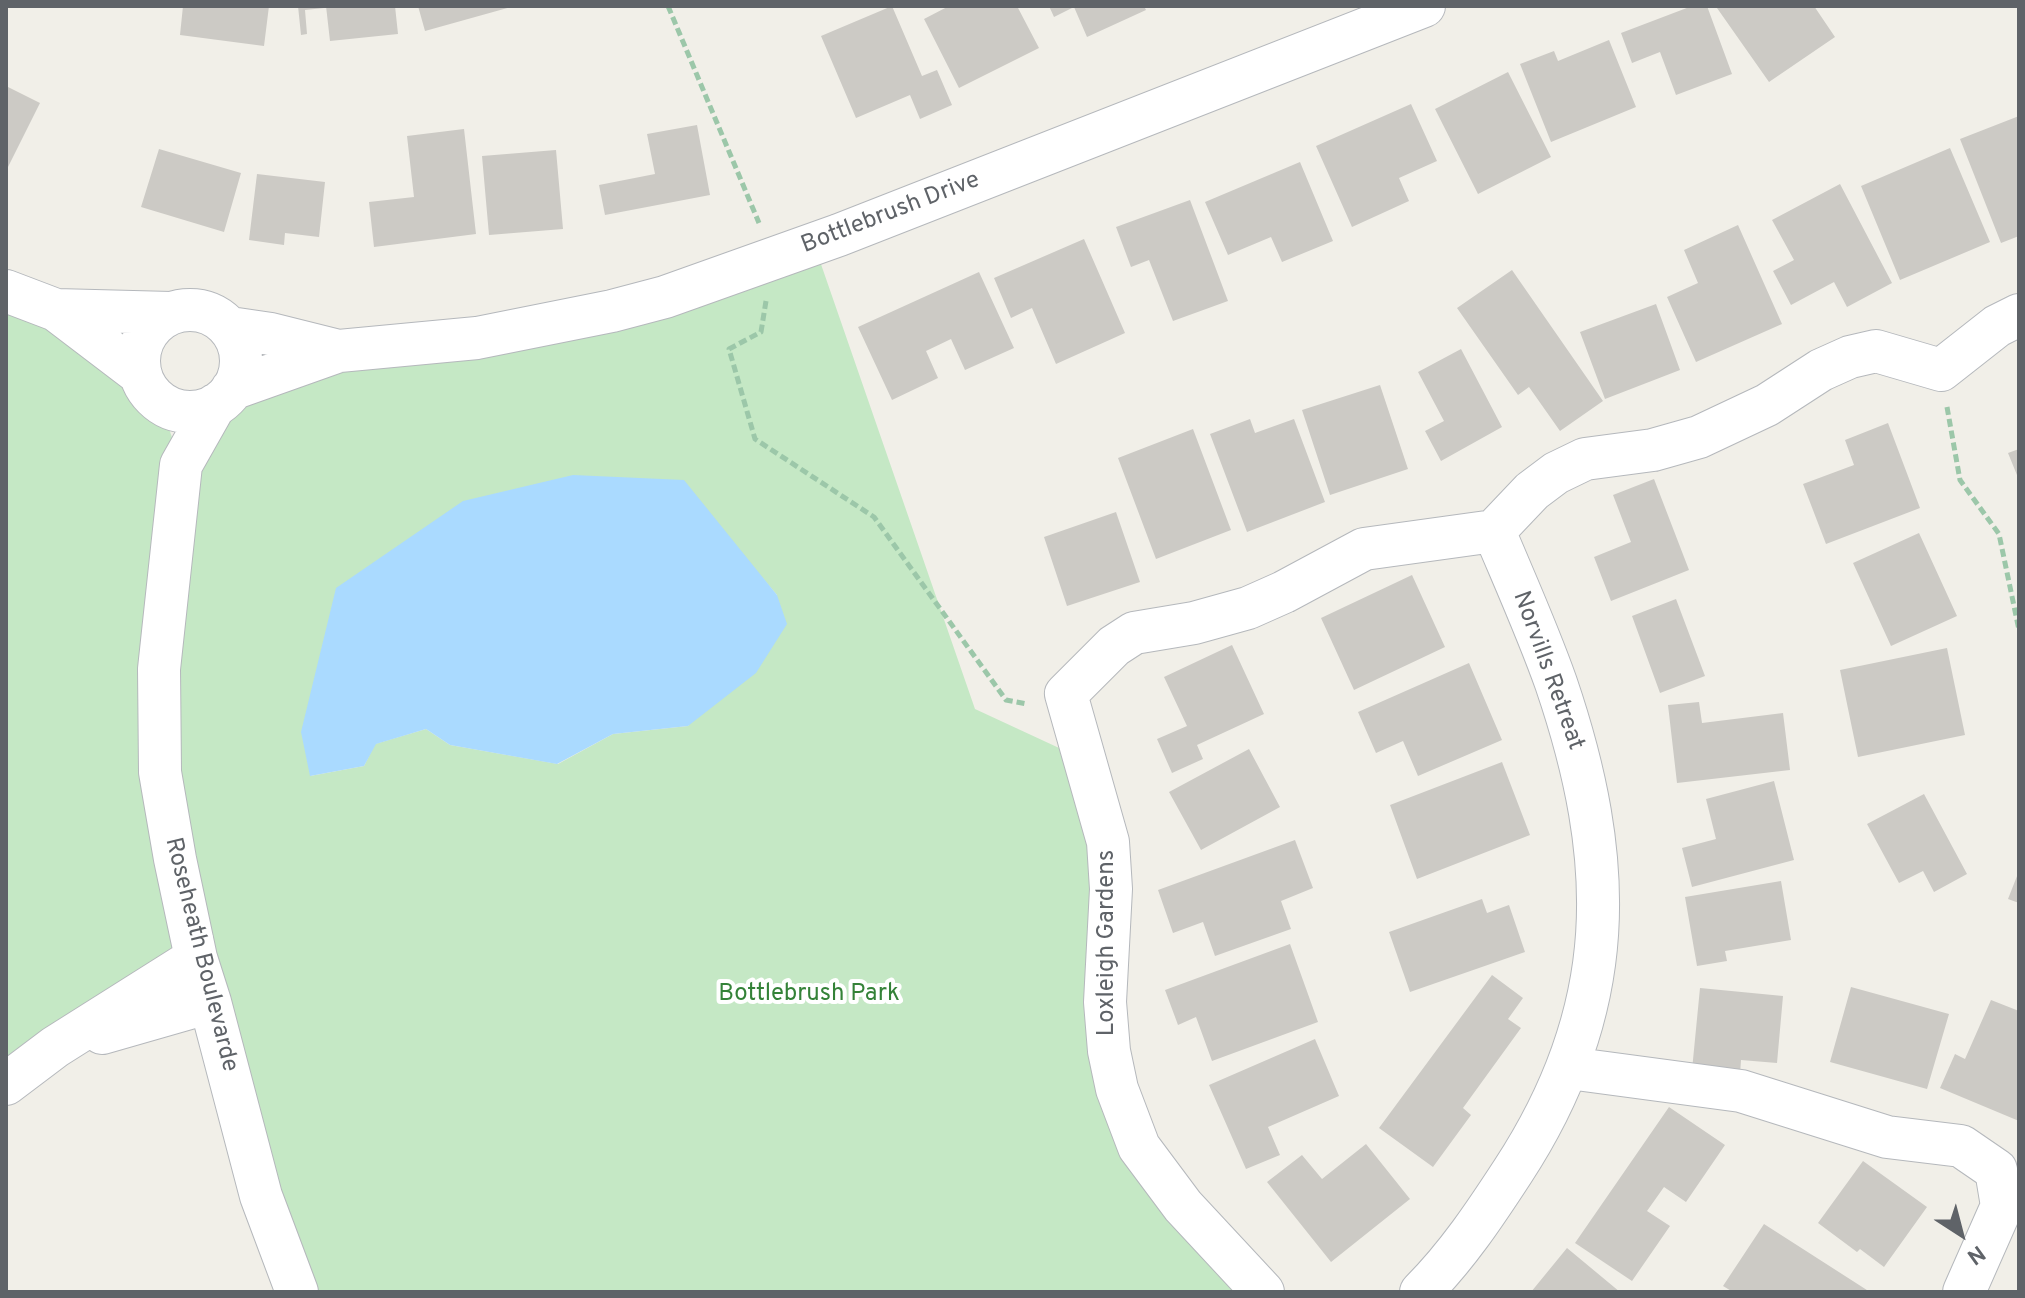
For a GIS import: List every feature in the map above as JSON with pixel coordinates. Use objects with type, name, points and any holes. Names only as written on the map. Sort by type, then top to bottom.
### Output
[{"type":"street","name":"Bottlebrush Drive","points":[[224,397],[339,351],[477,338],[585,317],[665,297],[774,259],[1424,6]]},
{"type":"street","points":[[6,291],[56,310],[170,408],[193,412],[224,397],[241,365],[237,339],[230,328],[214,315],[201,310],[171,313],[56,310]]},
{"type":"street","points":[[150,388],[138,362],[144,338],[151,327],[171,313]]},
{"type":"street","points":[[1068,703],[1114,646],[1134,633],[1194,623],[1248,608],[1364,549],[1494,531],[1532,491],[1556,473],[1585,459],[1653,450],[1699,437],[1767,405],[1821,370],[1850,357],[1876,351],[1941,370],[1987,334],[2019,315]]},
{"type":"street","name":"Bottlebrush Drive","points":[[230,328],[271,334],[339,351]]},
{"type":"street","name":"Roseheath Boulevarde","points":[[150,388],[181,465]]},
{"type":"street","name":"Roseheath Boulevarde","points":[[224,397],[181,465],[159,669],[160,772],[196,958],[261,1196],[297,1292]]},
{"type":"street","name":"Norvills Retreat","points":[[1421,1292],[1448,1265],[1534,1139],[1569,1068],[1589,1000],[1596,959],[1599,913],[1597,860],[1577,753],[1555,682],[1494,531]]},
{"type":"street","name":"Loxleigh Gardens","points":[[1068,703],[1108,842],[1111,889],[1105,1002],[1109,1051],[1117,1089],[1139,1147],[1183,1206],[1263,1292]]},
{"type":"street","points":[[6,1084],[55,1047],[196,958]]},
{"type":"street","points":[[55,1047],[210,1002]]},
{"type":"street","points":[[1569,1068],[1741,1091],[1887,1137],[1961,1146],[1996,1170],[2010,1206],[1964,1292]]},
{"type":"path","points":[[668,6],[774,259],[761,332],[729,349],[755,439],[874,517],[1006,700],[1068,703]]},
{"type":"path","points":[[1941,370],[1960,480],[1999,534],[2019,630]]},
{"type":"green space","name":"Bottlebrush Park","points":[[814,244],[975,709],[1085,760],[1117,1089],[1263,1292],[297,1292],[196,959],[6,1084],[6,291],[146,387],[160,402],[181,464],[229,387],[477,338]],"holes":[[[740,552],[777,595],[688,726],[613,734],[558,764],[450,745],[426,729],[375,744],[364,766],[310,776]]]},
{"type":"water","points":[[573,475],[684,480],[777,595],[787,624],[756,673],[688,726],[613,734],[557,764],[450,745],[426,729],[376,744],[364,766],[310,776],[301,732],[336,588],[463,501]]},
{"type":"building","points":[[183,6],[269,6],[264,46],[180,35]]},
{"type":"building","points":[[298,6],[324,6],[305,10],[307,34],[301,35]]},
{"type":"building","points":[[326,6],[395,6],[398,34],[330,41]]},
{"type":"building","points":[[418,6],[511,6],[511,7],[425,31]]},
{"type":"building","points":[[892,6],[922,76],[937,70],[952,105],[920,119],[910,95],[856,118],[821,36]]},
{"type":"building","points":[[949,6],[1017,6],[1039,48],[959,88],[924,19]]},
{"type":"building","points":[[1049,6],[1144,6],[1146,10],[1087,37],[1074,7],[1054,17]]},
{"type":"building","points":[[1692,6],[1707,6],[1732,74],[1676,95],[1660,52],[1632,63],[1621,33]]},
{"type":"building","points":[[1814,6],[1835,37],[1769,82],[1717,8]]},
{"type":"building","points":[[1609,40],[1636,107],[1551,142],[1520,64],[1554,51],[1558,61]]},
{"type":"building","points":[[1508,72],[1551,157],[1478,194],[1435,109]]},
{"type":"building","points":[[6,86],[40,103],[6,171]]},
{"type":"building","points":[[1411,104],[1437,161],[1399,178],[1409,201],[1352,227],[1316,146]]},
{"type":"building","points":[[2019,116],[2019,236],[2001,243],[1960,139]]},
{"type":"building","points":[[697,125],[710,195],[605,215],[599,185],[655,174],[647,134]]},
{"type":"building","points":[[464,129],[476,234],[374,247],[369,202],[414,197],[407,136]]},
{"type":"building","points":[[1950,148],[1990,242],[1900,280],[1861,186]]},
{"type":"building","points":[[159,149],[241,173],[224,232],[141,207]]},
{"type":"building","points":[[556,150],[563,229],[489,235],[482,156]]},
{"type":"building","points":[[1300,162],[1333,241],[1282,262],[1271,237],[1228,255],[1205,202]]},
{"type":"building","points":[[257,174],[325,182],[319,237],[285,233],[284,245],[249,240]]},
{"type":"building","points":[[1840,184],[1892,283],[1847,307],[1834,282],[1791,305],[1773,271],[1794,260],[1772,220]]},
{"type":"building","points":[[1190,200],[1228,301],[1173,321],[1149,260],[1131,267],[1116,227]]},
{"type":"building","points":[[1738,225],[1782,324],[1696,362],[1667,297],[1698,283],[1684,250]]},
{"type":"building","points":[[1084,239],[1125,333],[1056,364],[1032,308],[1011,318],[994,278]]},
{"type":"building","points":[[1512,270],[1603,401],[1560,431],[1529,387],[1518,395],[1457,308]]},
{"type":"building","points":[[979,272],[1014,348],[965,370],[951,339],[926,351],[938,378],[892,400],[858,327]]},
{"type":"building","points":[[1656,304],[1680,370],[1605,399],[1580,332]]},
{"type":"building","points":[[1461,349],[1502,427],[1441,461],[1425,431],[1444,421],[1418,372]]},
{"type":"building","points":[[1380,385],[1408,469],[1330,495],[1302,410]]},
{"type":"building","points":[[1250,419],[1255,433],[1294,419],[1325,502],[1247,532],[1210,434]]},
{"type":"building","points":[[1888,423],[1920,508],[1826,544],[1803,484],[1854,465],[1845,440]]},
{"type":"building","points":[[1193,429],[1231,530],[1156,559],[1118,458]]},
{"type":"building","points":[[2019,449],[2019,480],[2008,453]]},
{"type":"building","points":[[1654,479],[1689,570],[1611,601],[1594,557],[1631,542],[1613,495]]},
{"type":"building","points":[[1116,512],[1140,582],[1067,606],[1044,537]]},
{"type":"building","points":[[1919,533],[1957,616],[1891,646],[1853,563]]},
{"type":"building","points":[[1412,575],[1445,647],[1354,690],[1321,618]]},
{"type":"building","points":[[1676,599],[1705,676],[1660,693],[1632,616]]},
{"type":"building","points":[[1232,645],[1264,714],[1197,745],[1203,759],[1172,773],[1157,739],[1187,726],[1164,677]]},
{"type":"building","points":[[1947,648],[1965,735],[1858,757],[1840,670]]},
{"type":"building","points":[[1469,663],[1502,740],[1418,776],[1403,741],[1376,753],[1358,712]]},
{"type":"building","points":[[1699,702],[1702,723],[1783,713],[1790,770],[1677,783],[1668,705]]},
{"type":"building","points":[[1249,749],[1280,807],[1201,850],[1169,792]]},
{"type":"building","points":[[1502,762],[1530,835],[1417,879],[1390,805]]},
{"type":"building","points":[[1774,781],[1794,860],[1692,887],[1682,848],[1716,839],[1706,799]]},
{"type":"building","points":[[1924,794],[1967,874],[1934,892],[1923,871],[1899,883],[1867,824]]},
{"type":"building","points":[[1295,840],[1313,888],[1281,901],[1291,929],[1215,956],[1203,922],[1173,933],[1158,890]]},
{"type":"building","points":[[2019,871],[2019,903],[2008,899]]},
{"type":"building","points":[[1781,881],[1791,940],[1725,951],[1727,961],[1697,966],[1685,897]]},
{"type":"building","points":[[1482,899],[1487,913],[1509,905],[1525,952],[1410,992],[1389,932]]},
{"type":"building","points":[[1290,944],[1318,1022],[1212,1061],[1196,1017],[1178,1025],[1165,990]]},
{"type":"building","points":[[1492,975],[1523,998],[1508,1019],[1521,1028],[1463,1108],[1471,1115],[1433,1167],[1379,1128]]},
{"type":"building","points":[[1851,987],[1949,1014],[1927,1089],[1830,1062]]},
{"type":"building","points":[[1700,988],[1783,996],[1777,1063],[1741,1060],[1740,1075],[1692,1070]]},
{"type":"building","points":[[1991,1000],[2019,1011],[2019,1121],[1940,1088],[1955,1054],[1965,1059]]},
{"type":"building","points":[[1315,1039],[1339,1096],[1268,1127],[1280,1155],[1246,1169],[1209,1085]]},
{"type":"building","points":[[1669,1107],[1725,1145],[1686,1202],[1664,1187],[1647,1211],[1670,1226],[1632,1281],[1575,1243]]},
{"type":"building","points":[[1366,1144],[1410,1199],[1331,1262],[1267,1182],[1302,1155],[1322,1179]]},
{"type":"building","points":[[1863,1161],[1927,1207],[1884,1267],[1860,1249],[1857,1252],[1818,1223]]},
{"type":"building","points":[[1764,1224],[1870,1292],[1733,1292],[1723,1286]]},
{"type":"building","points":[[1567,1248],[1620,1292],[1531,1292]]}]
